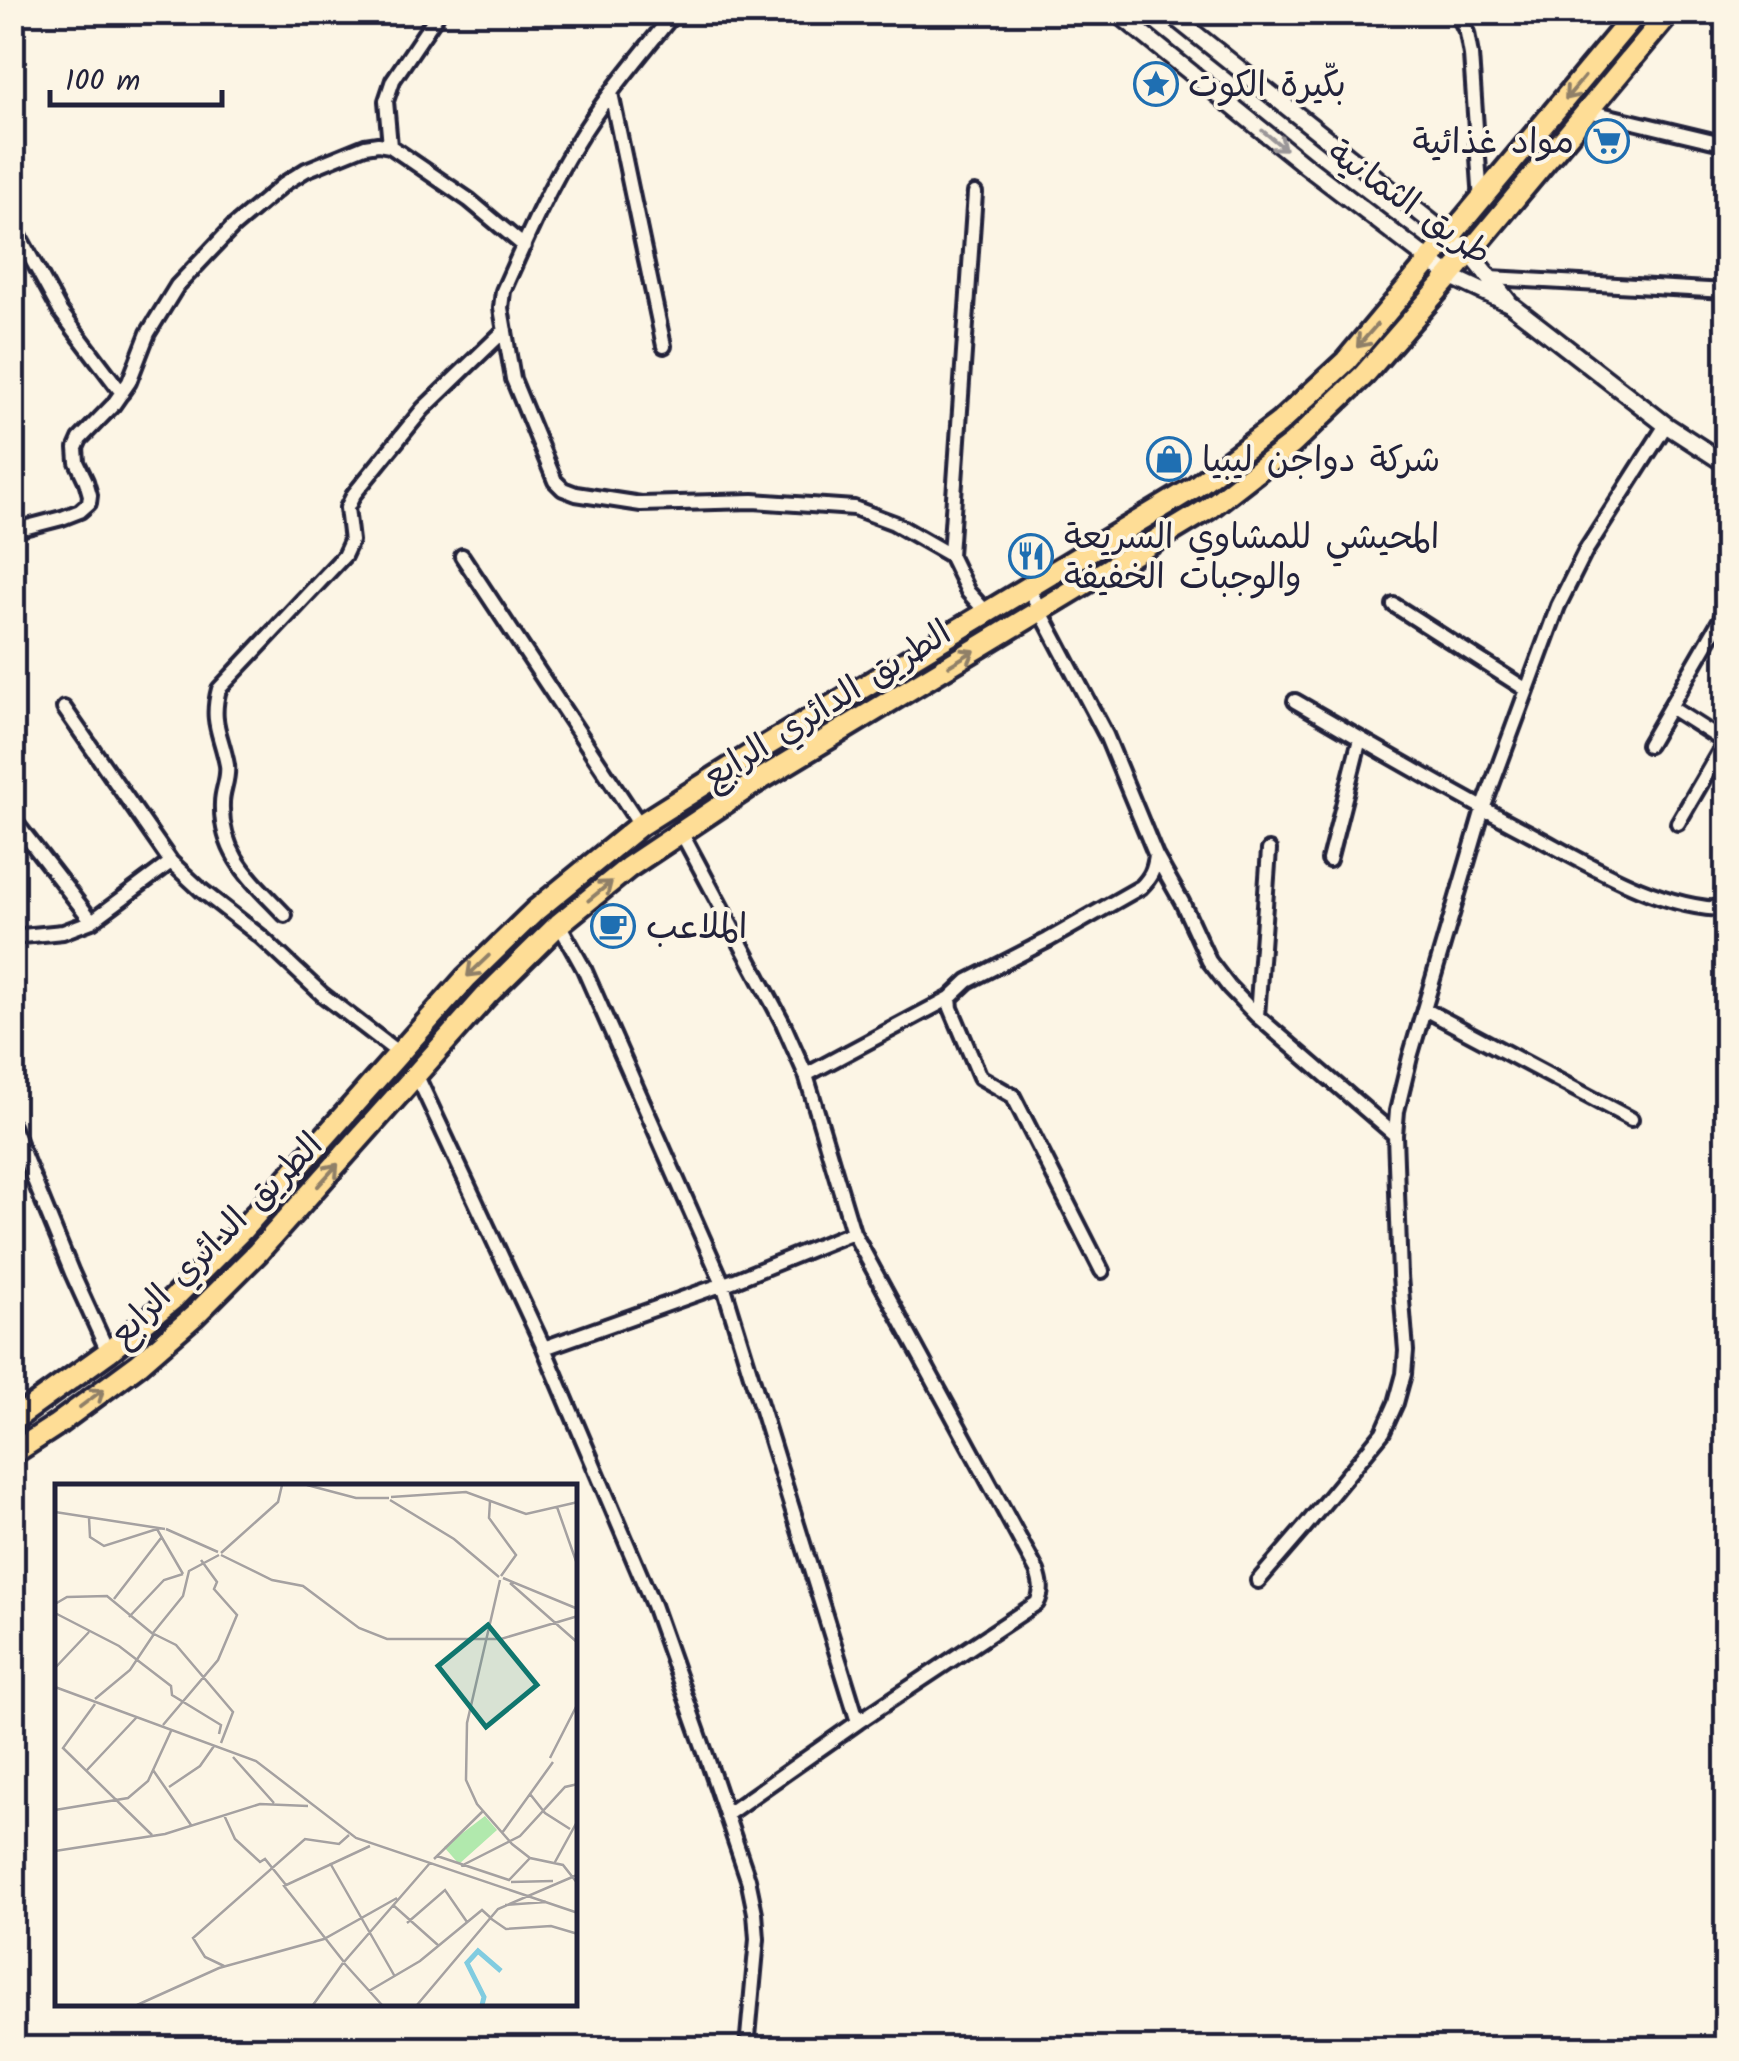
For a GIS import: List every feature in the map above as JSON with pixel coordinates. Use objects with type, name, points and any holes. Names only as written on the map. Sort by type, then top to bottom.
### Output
[{"type":"main road","name":"الطريق الدائري الرابع","points":[[12,1422],[173,1299],[242,1230],[466,978],[536,910],[640,826],[749,756],[1196,487],[1279,423],[1346,361],[1638,12]]},
{"type":"main road","name":"الطريق الدائري الرابع","points":[[12,1454],[139,1364],[194,1316],[258,1252],[486,996],[559,924],[629,867],[752,784],[1208,509],[1292,444],[1362,376],[1450,276],[1670,12]]},
{"type":"street","points":[[390,146],[386,101],[393,80],[439,12]]},
{"type":"street","points":[[675,12],[576,144],[503,292],[513,379],[555,481],[576,494],[641,504],[753,501],[854,508],[894,523],[950,555]]},
{"type":"street","name":"طريق الثمانية","points":[[1116,12],[1431,262],[1450,276],[1510,304],[1666,424],[1726,464]]},
{"type":"street","points":[[1168,12],[1469,252],[1510,304]]},
{"type":"street","points":[[1457,12],[1467,32],[1471,54],[1482,200]]},
{"type":"street","points":[[611,93],[664,346]]},
{"type":"street","points":[[1588,111],[1726,144]]},
{"type":"street","points":[[12,531],[62,518],[88,503],[90,495],[76,462],[76,448],[129,382],[148,332],[177,286],[233,227],[306,170],[365,146],[390,146],[468,200],[524,246]]},
{"type":"street","points":[[975,193],[950,555],[968,592],[987,613]]},
{"type":"street","points":[[12,222],[60,310],[122,393]]},
{"type":"street","points":[[1490,278],[1726,291]]},
{"type":"street","points":[[284,915],[236,862],[223,830],[221,799],[228,768],[215,723],[219,689],[344,556],[350,541],[347,508],[354,494],[423,409],[505,330]]},
{"type":"street","points":[[1258,1580],[1304,1530],[1382,1432],[1396,1404],[1406,1351],[1395,1135],[1406,1075],[1482,809],[1558,606],[1585,552],[1666,424]]},
{"type":"street","points":[[462,556],[640,826]]},
{"type":"street","points":[[1029,589],[1106,735],[1156,856],[1210,961],[1256,1016],[1395,1135]]},
{"type":"street","points":[[1394,605],[1526,690]]},
{"type":"street","points":[[1648,744],[1726,610]]},
{"type":"street","points":[[1295,702],[1585,863],[1650,893],[1726,909]]},
{"type":"street","points":[[1670,707],[1726,741],[1678,823]]},
{"type":"street","points":[[64,708],[171,862],[323,995],[400,1054]]},
{"type":"street","points":[[1329,860],[1360,739]]},
{"type":"street","points":[[12,818],[92,922]]},
{"type":"street","points":[[681,832],[782,1021],[806,1075],[853,1232],[1041,1583],[1041,1596],[1036,1604],[726,1815]]},
{"type":"street","points":[[1256,1016],[1268,850]]},
{"type":"street","points":[[806,1075],[950,998],[968,981],[1141,887],[1152,876],[1156,856]]},
{"type":"street","points":[[12,937],[63,932],[92,922],[171,862]]},
{"type":"street","points":[[559,924],[584,970],[723,1284],[858,1722]]},
{"type":"street","points":[[950,998],[980,1077],[1012,1096],[1102,1270]]},
{"type":"street","points":[[1426,1010],[1631,1119]]},
{"type":"street","points":[[417,1076],[544,1348],[653,1605],[748,1879],[757,1939],[747,2048]]},
{"type":"street","points":[[12,1126],[108,1352]]},
{"type":"street","points":[[544,1348],[853,1232]]},
{"type":"place","name":"بكّيرة الكوت","points":[[1156,84]]},
{"type":"place","name":"مواد غذائية","points":[[1607,141]]},
{"type":"place","name":"شركة دواجن ليبيا","points":[[1169,459]]},
{"type":"place","name":"المحيشي للمشاوي السريعة والوجبات الخفيفة","points":[[1031,556]]},
{"type":"place","name":"الملاعب","points":[[613,926]]}]
